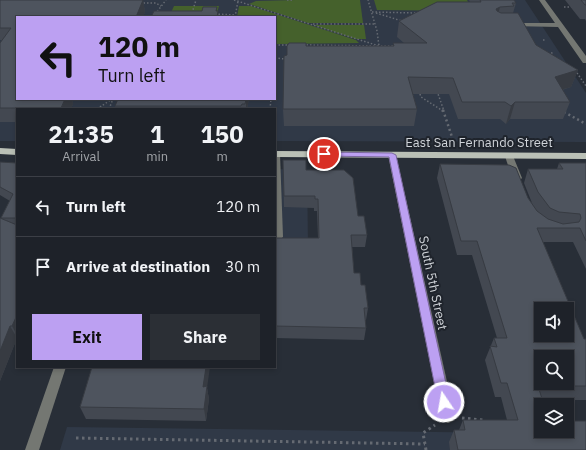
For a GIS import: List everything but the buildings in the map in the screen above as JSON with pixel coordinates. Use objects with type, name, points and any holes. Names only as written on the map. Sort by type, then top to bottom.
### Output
[{"type":"main road","points":[[0,152],[16,152]]},
{"type":"main road","name":"East San Fernando Street","points":[[276,154],[586,156]]},
{"type":"street","points":[[542,0],[586,61]]},
{"type":"street","points":[[503,25],[561,26]]},
{"type":"street","points":[[276,154],[278,238]]},
{"type":"street","name":"South 5th Street","points":[[392,155],[448,417]]},
{"type":"street","points":[[509,156],[522,190]]},
{"type":"street","points":[[32,450],[60,368]]},
{"type":"path","points":[[154,16],[166,0]]},
{"type":"path","points":[[196,0],[191,14],[198,14]]},
{"type":"path","points":[[234,0],[379,46]]},
{"type":"path","points":[[287,0],[293,0]]},
{"type":"path","points":[[368,0],[376,24],[379,46]]},
{"type":"path","points":[[210,14],[235,16],[238,1]]},
{"type":"path","points":[[134,3],[156,3],[162,6]]},
{"type":"path","points":[[564,7],[579,7]]},
{"type":"path","points":[[372,12],[416,13]]},
{"type":"path","points":[[372,12],[405,22]]},
{"type":"path","points":[[308,24],[376,24]]},
{"type":"path","points":[[276,45],[398,46]]},
{"type":"path","points":[[303,52],[304,46]]},
{"type":"path","points":[[276,58],[289,59]]},
{"type":"path","points":[[437,90],[452,137]]},
{"type":"path","points":[[420,94],[421,97],[444,111]]},
{"type":"path","points":[[99,108],[111,100]]},
{"type":"path","points":[[563,111],[586,124]]},
{"type":"path","points":[[448,417],[485,420]]},
{"type":"path","points":[[423,433],[426,450]]},
{"type":"path","points":[[76,438],[425,444]]},
{"type":"shaded area","points":[[0,0],[525,0],[586,93],[586,142],[276,141],[276,108],[16,108],[16,141],[0,141]]},
{"type":"shaded area","points":[[276,169],[307,170],[308,247],[276,247]]},
{"type":"shaded area","points":[[67,427],[534,433],[534,438],[574,438],[574,434],[586,434],[586,450],[60,450]]},
{"type":"green space","points":[[360,0],[363,23],[308,23],[249,4],[256,1]]},
{"type":"green space","points":[[374,0],[467,0],[473,11],[377,10]]},
{"type":"green space","points":[[174,6],[219,6],[216,16],[169,16]]},
{"type":"green space","points":[[239,6],[251,6],[356,40],[359,43],[276,44],[276,16],[237,16]]},
{"type":"green space","points":[[313,25],[364,25],[366,39],[356,39]]},
{"type":"route","points":[[324,154],[392,155],[444,402]]}]
